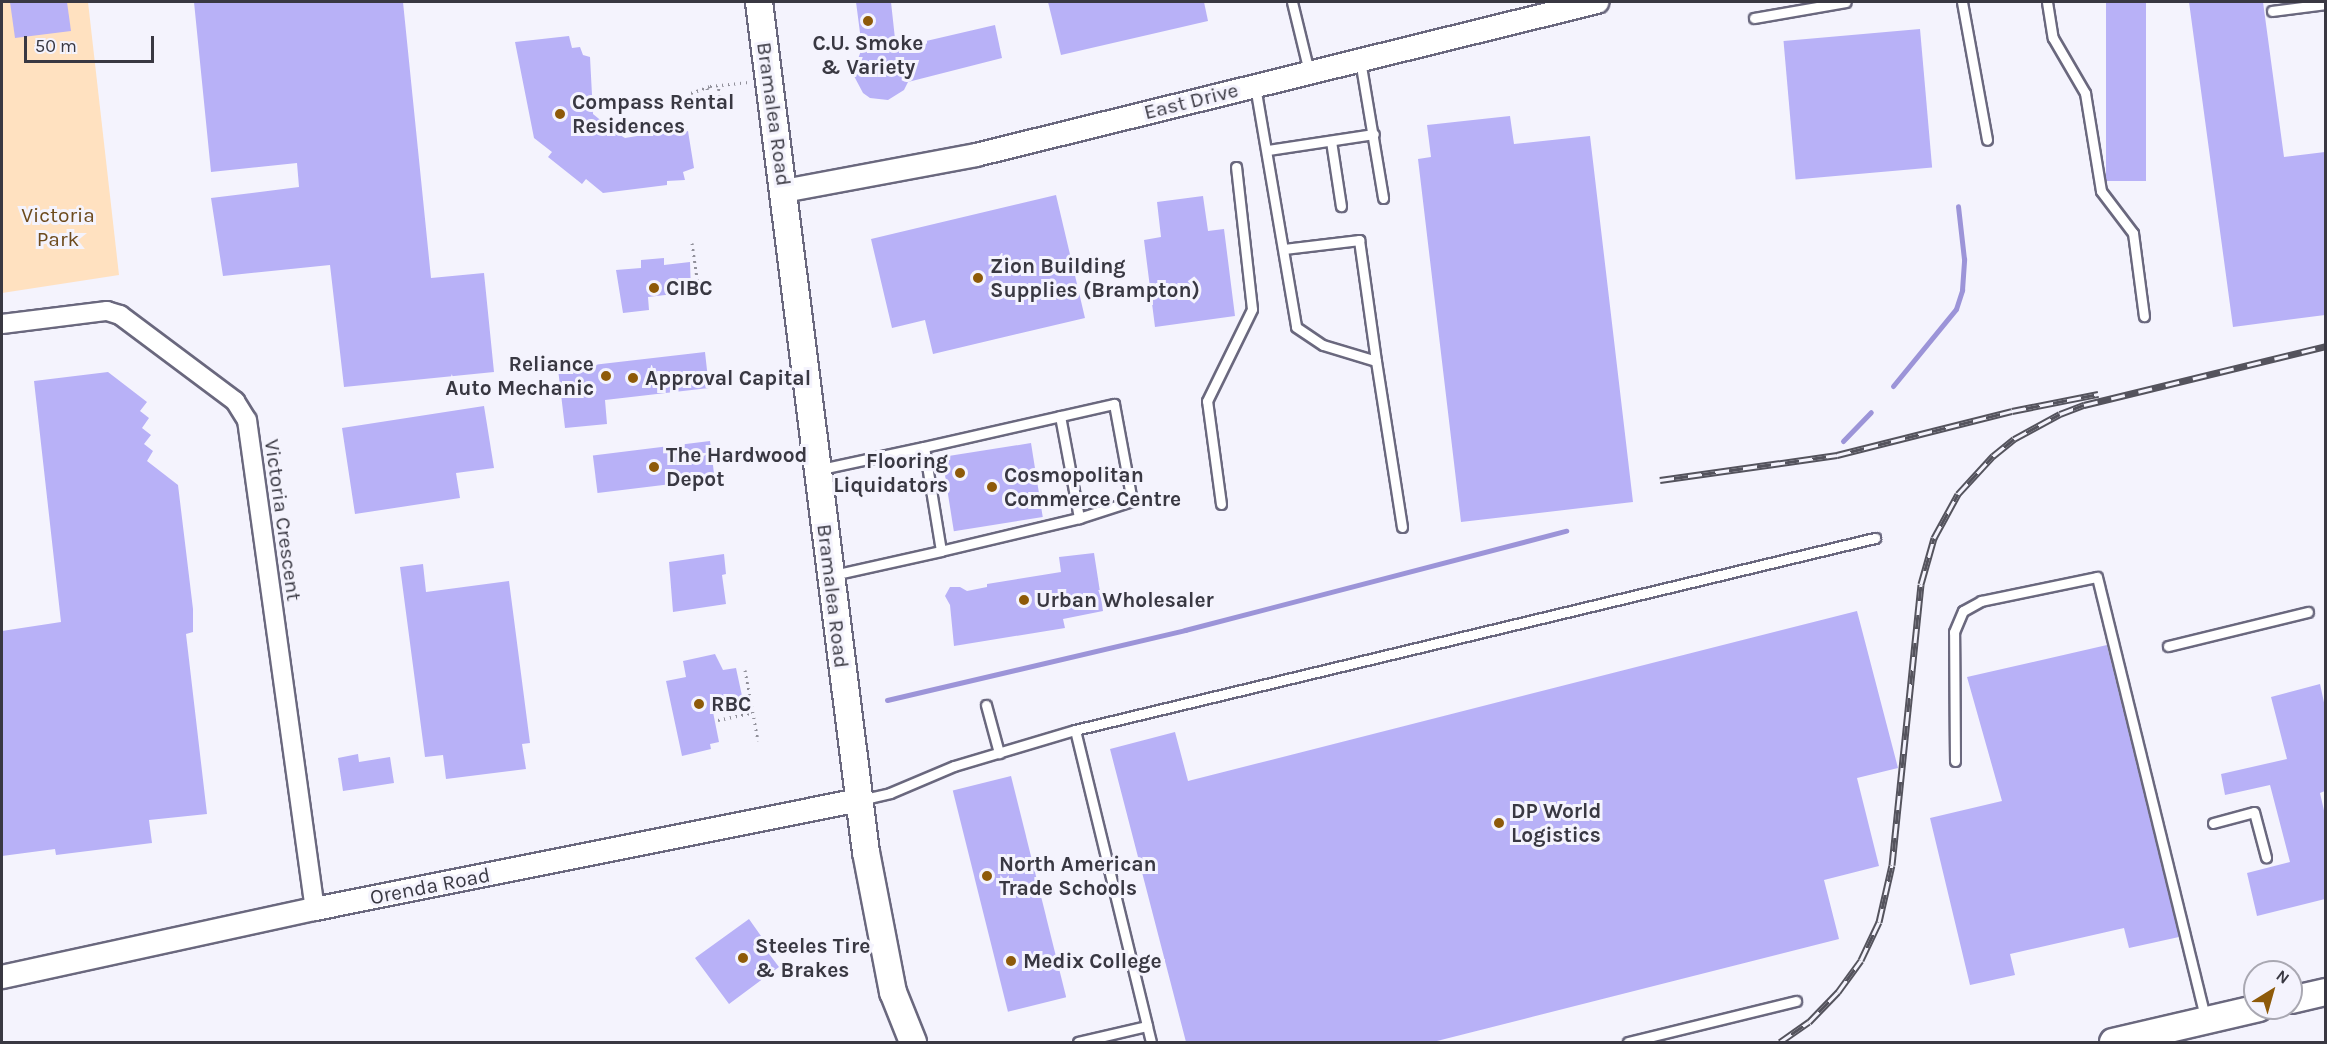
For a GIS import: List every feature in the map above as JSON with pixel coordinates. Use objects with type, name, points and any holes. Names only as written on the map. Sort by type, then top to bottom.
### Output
[{"type":"main road","name":"Bramalea Road","points":[[759,2],[873,896],[897,1006],[913,1042]]},
{"type":"main road","points":[[2303,997],[2325,992]]},
{"type":"main road","points":[[2113,1042],[2243,1012]]},
{"type":"street","name":"East Drive","points":[[784,191],[976,154],[1596,2]]},
{"type":"street","name":"Victoria Crescent","points":[[2,324],[107,311],[120,315],[235,401],[246,420],[315,909]]},
{"type":"street","name":"Orenda Road","points":[[2,977],[315,909],[859,800]]},
{"type":"lane","points":[[1292,2],[1309,72]]},
{"type":"lane","points":[[1754,18],[1846,2]]},
{"type":"lane","points":[[1962,2],[1987,140]]},
{"type":"lane","points":[[2048,2],[2053,38],[2085,93],[2101,191],[2133,232],[2144,316]]},
{"type":"lane","points":[[2272,11],[2325,4]]},
{"type":"lane","points":[[1360,60],[1383,198]]},
{"type":"lane","points":[[1255,86],[1268,150],[1296,327],[1323,345],[1376,361]]},
{"type":"lane","points":[[1268,150],[1374,134]]},
{"type":"lane","points":[[1331,141],[1341,206]]},
{"type":"lane","points":[[1221,504],[1207,400],[1252,309],[1236,167]]},
{"type":"lane","points":[[1284,249],[1359,240],[1402,527]]},
{"type":"lane","points":[[818,470],[1114,404],[1132,501],[1079,518],[831,576]]},
{"type":"lane","points":[[1060,416],[1079,518]]},
{"type":"lane","points":[[924,447],[941,551]]},
{"type":"lane","points":[[859,800],[890,793],[954,766],[1075,730],[1875,538]]},
{"type":"lane","points":[[1955,761],[1954,632],[1963,611],[1981,601],[2097,577],[2206,1020]]},
{"type":"lane","points":[[2168,646],[2308,612]]},
{"type":"lane","points":[[986,705],[999,753]]},
{"type":"lane","points":[[1075,730],[1151,1042]]},
{"type":"lane","points":[[2213,823],[2254,812],[2266,857]]},
{"type":"lane","points":[[1628,1042],[1662,1038],[1796,1001]]},
{"type":"lane","points":[[1078,1042],[1147,1026]]},
{"type":"path","points":[[692,93],[718,85],[769,80]]},
{"type":"path","points":[[707,87],[710,104],[716,108],[721,102],[718,85]]},
{"type":"path","points":[[692,243],[698,285]]},
{"type":"path","points":[[745,670],[758,741]]},
{"type":"path","points":[[718,720],[752,713]]},
{"type":"green space","name":"Victoria Park","points":[[2,2],[88,2],[119,275],[2,293]]},
{"type":"building","points":[[10,2],[67,2],[71,31],[15,38]]},
{"type":"building","points":[[194,2],[403,2],[431,278],[484,273],[494,372],[344,387],[330,265],[223,276],[211,198],[299,187],[297,163],[211,172]]},
{"type":"building","points":[[856,2],[891,2],[896,48],[995,25],[1002,58],[908,82],[904,90],[888,100],[870,98],[863,93],[854,76],[862,48]]},
{"type":"building","points":[[1048,2],[1204,2],[1208,21],[1061,55]]},
{"type":"building","points":[[2106,2],[2146,2],[2146,181],[2106,181]]},
{"type":"building","points":[[2189,2],[2263,2],[2284,157],[2325,152],[2325,315],[2233,327]]},
{"type":"building","points":[[1920,29],[1932,167],[1796,179],[1784,41]]},
{"type":"building","name":"Compass Rental Residences","points":[[569,36],[572,48],[580,47],[583,55],[590,57],[593,114],[615,132],[625,138],[649,134],[655,127],[679,124],[681,132],[688,131],[694,168],[683,172],[685,180],[667,181],[667,185],[603,193],[586,179],[582,184],[548,157],[552,152],[534,138],[515,42]]},
{"type":"building","points":[[1510,116],[1514,144],[1590,136],[1633,502],[1461,522],[1418,159],[1431,157],[1427,125]]},
{"type":"building","name":"Zion Building Supplies (Brampton)","points":[[1056,195],[1085,318],[933,354],[925,320],[892,328],[871,239]]},
{"type":"building","points":[[1203,196],[1208,231],[1224,229],[1235,316],[1155,327],[1144,240],[1161,237],[1157,202]]},
{"type":"building","name":"CIBC","points":[[664,258],[664,265],[690,262],[691,292],[648,297],[649,310],[623,313],[616,270],[641,268],[641,260]]},
{"type":"building","points":[[705,352],[709,388],[605,400],[607,424],[565,428],[558,369]]},
{"type":"building","points":[[108,372],[147,402],[140,411],[149,418],[142,428],[151,435],[144,444],[153,451],[147,461],[178,485],[193,609],[193,632],[186,634],[207,814],[149,820],[152,843],[56,855],[55,849],[2,856],[2,631],[61,622],[34,381]]},
{"type":"building","points":[[484,406],[494,468],[456,473],[460,498],[355,514],[342,428]]},
{"type":"building","name":"The Hardwood Depot","points":[[710,441],[715,479],[598,493],[593,455]]},
{"type":"building","name":"Cosmopolitan Commerce Centre","points":[[1031,443],[1043,517],[954,531],[942,457]]},
{"type":"building","name":"Urban Wholesaler","points":[[1094,553],[1103,611],[1063,619],[1065,628],[954,646],[950,605],[945,596],[950,587],[960,587],[967,591],[987,587],[987,584],[1061,572],[1059,557]]},
{"type":"building","points":[[724,554],[726,574],[722,575],[726,604],[673,612],[669,562]]},
{"type":"building","points":[[423,564],[426,592],[509,581],[530,743],[522,744],[526,769],[446,779],[443,755],[425,757],[400,567]]},
{"type":"building","name":"DP World Logistics","points":[[1857,611],[1898,768],[1857,778],[1879,866],[1824,880],[1839,939],[1433,1042],[1186,1042],[1110,749],[1175,732],[1188,781]]},
{"type":"building","points":[[2107,645],[2179,937],[2129,948],[2124,928],[2010,954],[2015,975],[1970,985],[1930,818],[2002,801],[1967,677]]},
{"type":"building","name":"RBC","points":[[715,654],[723,670],[736,668],[744,705],[713,712],[719,742],[710,744],[711,749],[682,756],[666,681],[686,677],[683,661]]},
{"type":"building","points":[[2320,684],[2325,707],[2325,791],[2320,793],[2325,815],[2325,899],[2257,916],[2247,873],[2290,862],[2270,785],[2225,795],[2221,774],[2287,759],[2271,697]]},
{"type":"building","points":[[358,754],[359,762],[390,757],[394,783],[343,791],[338,758]]},
{"type":"building","points":[[1011,776],[1066,997],[1008,1012],[953,791]]},
{"type":"building","points":[[749,919],[761,936],[757,938],[779,967],[729,1004],[695,958]]},
{"type":"waterway","points":[[1893,386],[1956,309],[1962,290],[1964,259],[1958,206]]},
{"type":"waterway","points":[[1843,441],[1871,412]]},
{"type":"waterway","points":[[887,700],[1185,630],[1566,531]]},
{"type":"railway","points":[[1780,1042],[1809,1022],[1838,992],[1861,960],[1879,922],[1892,865],[1921,584],[1934,538],[1958,494],[1993,456],[2014,439],[2060,414],[2084,405],[2326,346]]},
{"type":"railway","points":[[1660,480],[1837,455],[2012,411],[2098,394]]},
{"type":"place","name":"C.U. Smoke & Variety","points":[[868,21]]},
{"type":"place","name":"Compass Rental Residences","points":[[560,114]]},
{"type":"place","name":"Zion Building Supplies (Brampton)","points":[[978,278]]},
{"type":"place","name":"CIBC","points":[[654,288]]},
{"type":"place","name":"Reliance Auto Mechanic","points":[[606,376]]},
{"type":"place","name":"Approval Capital","points":[[633,378]]},
{"type":"place","name":"The Hardwood Depot","points":[[654,467]]},
{"type":"place","name":"Flooring Liquidators","points":[[960,473]]},
{"type":"place","name":"Cosmopolitan Commerce Centre","points":[[992,487]]},
{"type":"place","name":"Urban Wholesaler","points":[[1024,600]]},
{"type":"place","name":"RBC","points":[[699,704]]},
{"type":"place","name":"DP World Logistics","points":[[1499,823]]},
{"type":"place","name":"North American Trade Schools","points":[[987,876]]},
{"type":"place","name":"Steeles Tire & Brakes","points":[[743,958]]},
{"type":"place","name":"Medix College","points":[[1011,961]]}]
